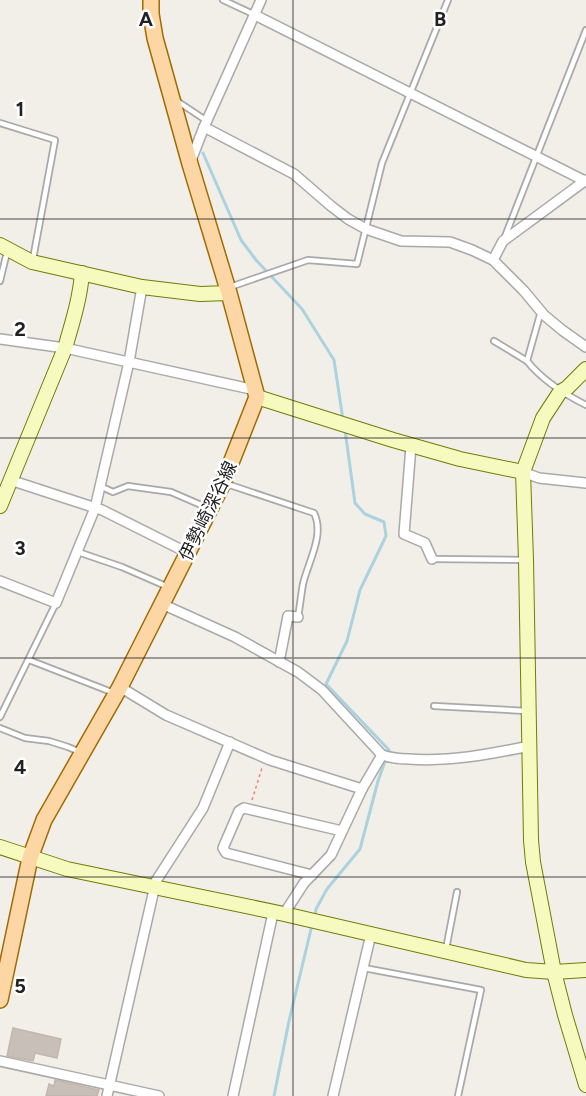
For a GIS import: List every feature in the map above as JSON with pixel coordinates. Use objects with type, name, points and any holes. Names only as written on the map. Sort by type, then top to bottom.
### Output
[{"type":"main road","points":[[151,0],[155,38],[171,98],[256,393]]},
{"type":"main road","name":"伊勢崎深谷線","points":[[0,1000],[30,858],[44,820],[118,690],[223,483],[256,393]]},
{"type":"street","points":[[190,164],[205,124],[261,0]]},
{"type":"street","points":[[255,15],[586,181],[503,241],[493,260]]},
{"type":"street","points":[[205,124],[294,174],[331,207],[366,229],[400,241],[450,242],[493,260],[541,311],[586,347]]},
{"type":"street","points":[[4,247],[32,262],[142,287],[200,294],[228,290]]},
{"type":"street","points":[[0,506],[5,479],[65,348],[79,295],[82,273]]},
{"type":"street","points":[[0,581],[56,603],[95,508],[129,362],[142,287]]},
{"type":"street","points":[[0,339],[65,348],[256,393],[411,446],[523,472],[539,478],[585,482],[586,472]]},
{"type":"street","points":[[586,369],[560,392],[543,418],[523,472],[533,862],[554,972],[586,1085]]},
{"type":"street","points":[[411,446],[404,534],[425,543],[432,559]]},
{"type":"street","points":[[5,479],[102,510],[188,553]]},
{"type":"street","points":[[162,604],[235,637],[298,672],[322,690],[382,755],[389,758],[427,760],[474,757],[530,746]]},
{"type":"street","points":[[279,662],[288,616],[298,617]]},
{"type":"street","points":[[118,690],[166,715],[266,758],[362,789]]},
{"type":"street","points":[[107,1096],[156,881],[203,808],[230,742]]},
{"type":"street","points":[[233,1096],[278,914],[331,855],[362,789],[382,755]]},
{"type":"street","points":[[312,875],[226,853],[223,848],[239,811],[244,808],[342,831]]},
{"type":"street","points":[[0,848],[67,869],[526,970],[554,972],[586,970]]},
{"type":"street","points":[[333,1096],[370,934]]},
{"type":"street","points":[[0,1061],[159,1096]]},
{"type":"lane","points":[[223,0],[255,15]]},
{"type":"lane","points":[[228,290],[308,260],[357,264],[382,163],[447,0]]},
{"type":"lane","points":[[503,241],[586,30]]},
{"type":"lane","points":[[171,98],[205,124]]},
{"type":"lane","points":[[0,123],[55,140],[32,262]]},
{"type":"lane","points":[[0,281],[4,247]]},
{"type":"lane","points":[[527,361],[541,311]]},
{"type":"lane","points":[[494,341],[527,361],[560,392],[586,405]]},
{"type":"lane","points":[[223,483],[314,513],[317,536],[303,583],[298,617]]},
{"type":"lane","points":[[100,486],[113,492],[128,486],[171,492],[210,509]]},
{"type":"lane","points":[[78,552],[122,567],[170,588]]},
{"type":"lane","points":[[432,559],[526,560]]},
{"type":"lane","points":[[0,717],[56,603]]},
{"type":"lane","points":[[29,660],[118,690]]},
{"type":"lane","points":[[434,706],[529,711]]},
{"type":"lane","points":[[0,728],[25,738],[49,741],[68,747],[82,754]]},
{"type":"lane","points":[[446,951],[457,892]]},
{"type":"lane","points":[[364,968],[481,990],[458,1096]]},
{"type":"path","points":[[249,810],[266,758]]},
{"type":"building","points":[[13,1028],[61,1039],[57,1058],[35,1053],[33,1061],[7,1056]]},
{"type":"building","points":[[55,1080],[99,1090],[97,1096],[46,1096],[49,1084],[54,1086]]},
{"type":"waterway","points":[[203,153],[241,240],[256,260],[302,309],[334,360],[343,420]]},
{"type":"waterway","points":[[315,916],[316,909],[327,889],[360,849],[378,781],[389,750],[326,684],[347,641],[360,590],[386,536],[384,522],[365,514],[355,503],[345,430]]},
{"type":"waterway","points":[[274,1096],[312,925]]}]
